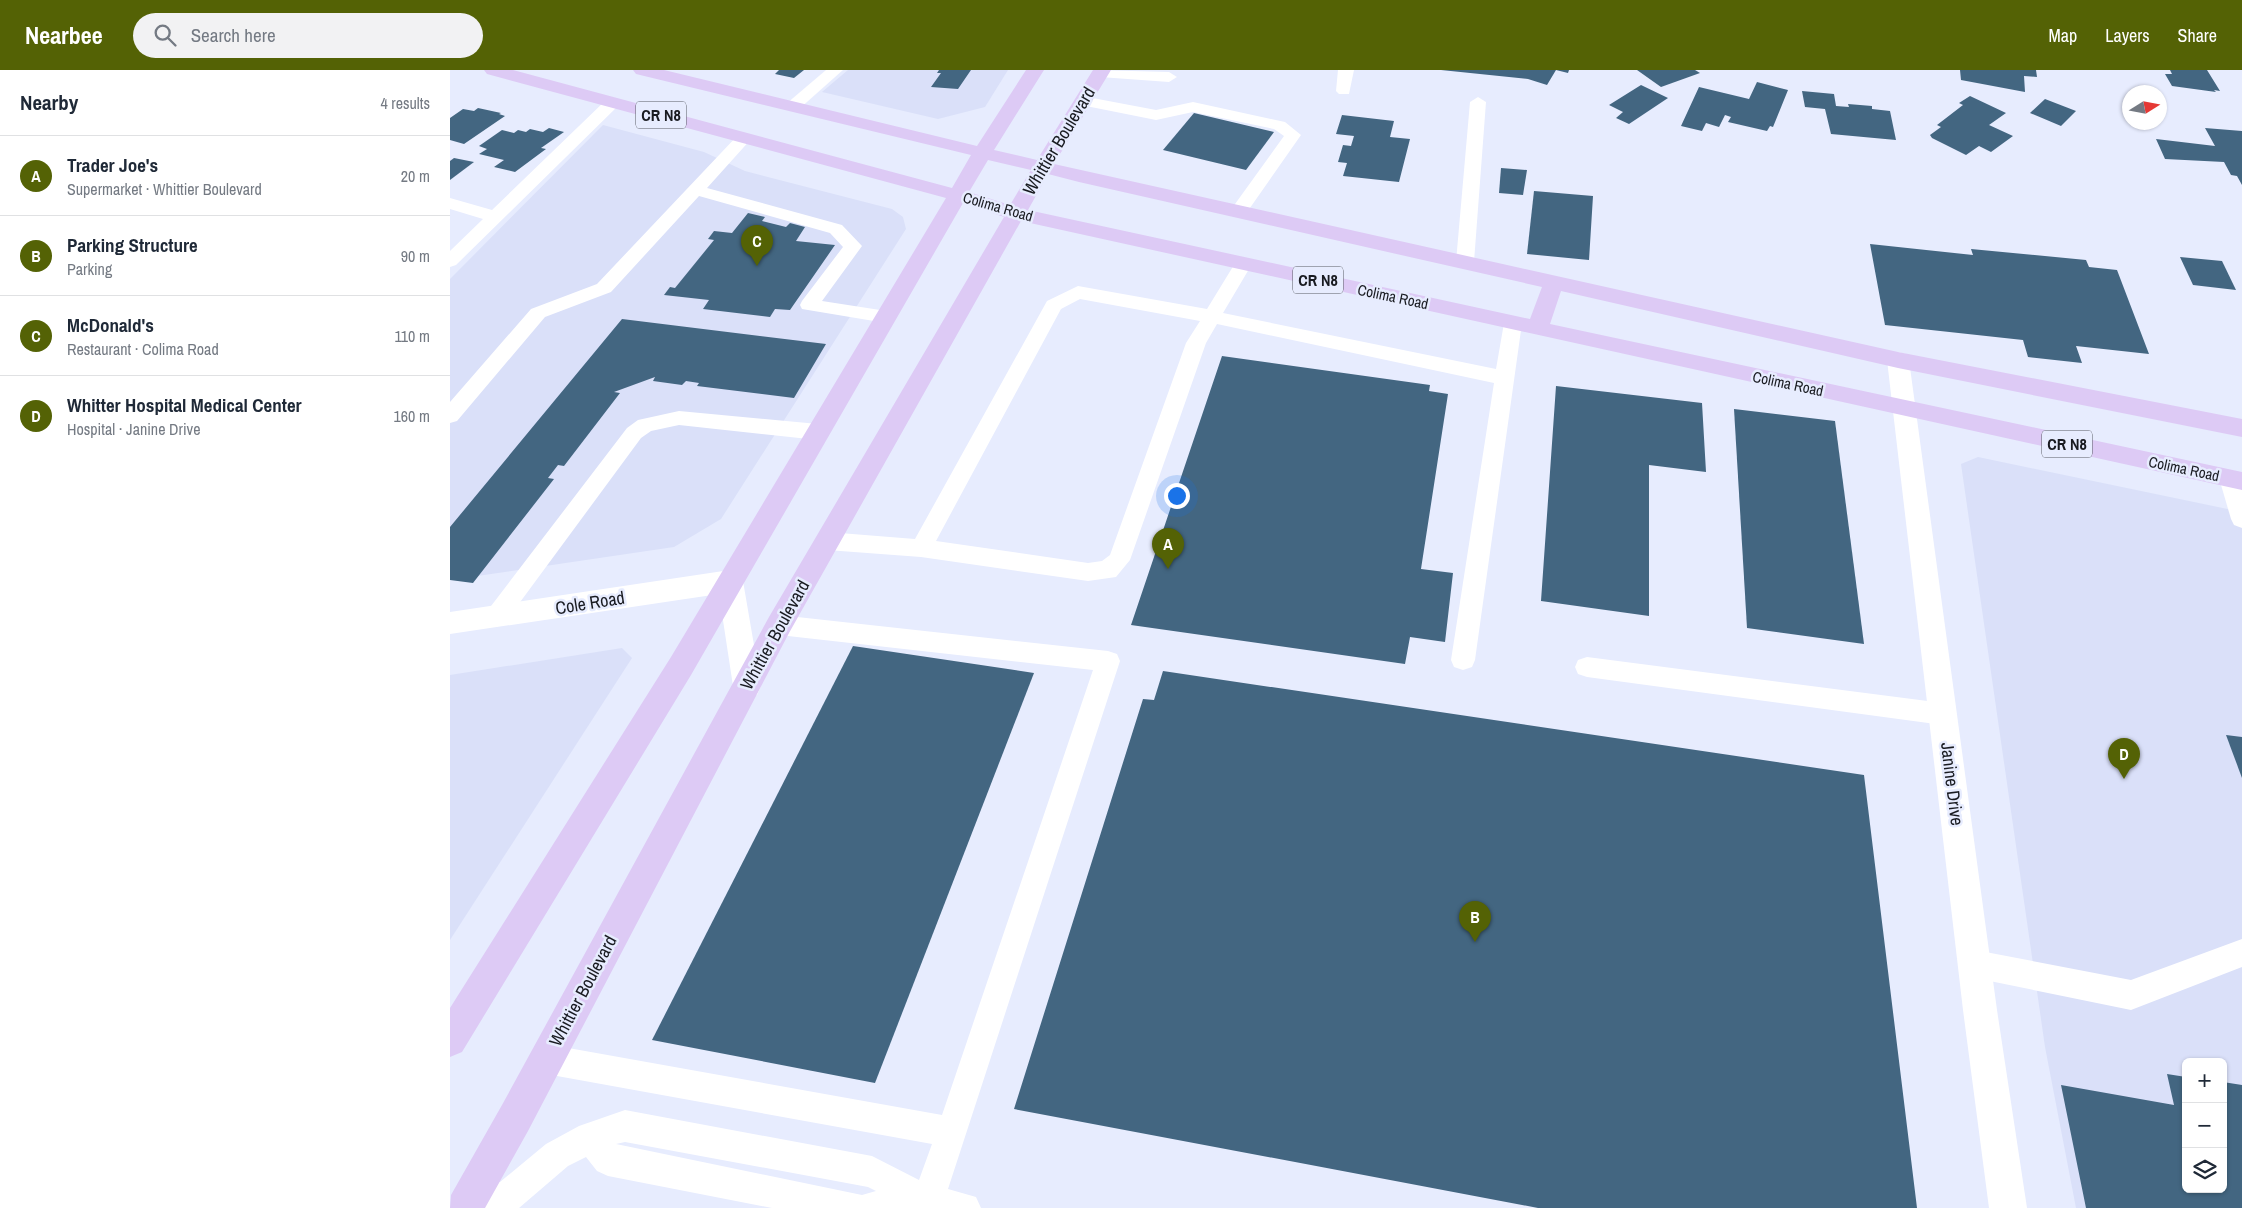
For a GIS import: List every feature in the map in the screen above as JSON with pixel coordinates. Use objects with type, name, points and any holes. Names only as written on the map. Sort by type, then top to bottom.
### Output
[{"type":"main road","name":"Colima Road","points":[[492,70],[957,195],[1016,214],[2236,480]]},
{"type":"main road","name":"CR N8","points":[[642,70],[1043,167],[1898,360],[2242,428]]},
{"type":"main road","points":[[450,1040],[682,666],[957,195],[1035,70]]},
{"type":"main road","name":"Whittier Boulevard","points":[[466,1204],[779,625],[1043,167],[1101,71]]},
{"type":"main road","points":[[1537,328],[1554,282]]},
{"type":"street","name":"Janine Drive","points":[[1898,360],[2008,1208]]},
{"type":"street","name":"Cole Road","points":[[450,624],[730,581]]},
{"type":"street","points":[[730,581],[747,686]]},
{"type":"lane","points":[[792,107],[835,70]]},
{"type":"lane","points":[[1344,91],[1346,70]]},
{"type":"lane","points":[[1101,71],[1169,77]]},
{"type":"lane","points":[[1082,101],[1156,115],[1193,107],[1279,125],[1293,135],[1239,211]]},
{"type":"lane","points":[[450,261],[614,102]]},
{"type":"lane","points":[[1464,262],[1478,102]]},
{"type":"lane","points":[[450,416],[538,313],[604,288],[744,138]]},
{"type":"lane","points":[[696,190],[836,229],[853,246],[808,305],[886,317]]},
{"type":"lane","points":[[450,203],[495,216]]},
{"type":"lane","points":[[827,541],[921,548],[1088,572],[1108,570],[1119,560],[1196,343],[1243,264]]},
{"type":"lane","points":[[921,548],[1054,305],[1078,292],[1213,317],[1505,378]]},
{"type":"lane","points":[[1463,660],[1513,323]]},
{"type":"lane","points":[[496,617],[634,433],[645,425],[679,418],[818,432]]},
{"type":"lane","points":[[2236,480],[2242,519]]},
{"type":"lane","points":[[779,625],[1108,661],[927,1205]]},
{"type":"lane","points":[[1587,668],[1943,714]]},
{"type":"lane","points":[[1975,964],[2131,995],[2242,953]]},
{"type":"lane","points":[[546,1059],[951,1132]]},
{"type":"lane","points":[[466,1204],[507,1197],[557,1155],[590,1137],[625,1126],[872,1172],[927,1205]]},
{"type":"lane","points":[[590,1137],[608,1160],[854,1208]]},
{"type":"lane","points":[[870,1208],[927,1205],[965,1208]]},
{"type":"shaded area","points":[[848,70],[1008,70],[985,107],[938,119],[822,92]]},
{"type":"shaded area","points":[[603,125],[704,152],[745,171],[892,209],[903,217],[906,229],[721,519],[674,547],[450,580],[450,279]]},
{"type":"shaded area","points":[[1978,457],[2242,512],[2242,1208],[2076,1208],[2045,1047],[1961,464]]},
{"type":"shaded area","points":[[622,648],[632,658],[450,940],[450,675]]},
{"type":"building","points":[[779,70],[804,70],[794,78],[775,74]]},
{"type":"building","points":[[939,70],[971,70],[958,89],[931,87],[941,73],[937,73]]},
{"type":"building","points":[[1441,70],[1556,70],[1547,85],[1528,79]]},
{"type":"building","points":[[1556,70],[1569,70],[1568,73]]},
{"type":"building","points":[[1637,70],[1695,70],[1700,73],[1661,87]]},
{"type":"building","points":[[1960,70],[2036,70],[2037,77],[2024,76],[2025,92],[1961,80]]},
{"type":"building","points":[[2170,70],[2207,70],[2220,91],[2172,86],[2165,74],[2172,74]]},
{"type":"building","points":[[1757,82],[1788,90],[1773,127],[1770,126],[1767,131],[1728,122],[1731,117],[1725,115],[1719,127],[1706,123],[1702,131],[1681,126],[1699,87],[1749,99]]},
{"type":"building","points":[[1641,85],[1668,98],[1629,124],[1616,118],[1623,112],[1609,105]]},
{"type":"building","points":[[1802,91],[1834,94],[1836,106],[1849,107],[1848,104],[1872,106],[1872,109],[1890,111],[1896,140],[1831,134],[1825,109],[1805,107]]},
{"type":"building","points":[[1970,96],[2006,113],[1989,125],[2013,136],[1991,152],[1979,146],[1966,155],[1932,138],[1930,135],[1941,127],[1937,125],[1963,105],[1959,103]]},
{"type":"building","points":[[2045,99],[2076,111],[2061,126],[2030,113]]},
{"type":"building","points":[[478,108],[501,113],[499,114],[505,116],[464,144],[450,140],[450,118],[463,109],[474,111]]},
{"type":"building","points":[[1194,113],[1274,132],[1246,170],[1163,150]]},
{"type":"building","points":[[1342,115],[1394,121],[1390,137],[1410,139],[1399,182],[1343,176],[1347,163],[1338,162],[1343,145],[1351,146],[1354,136],[1336,134]]},
{"type":"building","points":[[549,128],[564,132],[541,148],[546,149],[515,172],[494,167],[504,160],[479,154],[487,149],[479,146],[502,130],[514,133],[518,130],[526,132],[530,129],[543,132]]},
{"type":"building","points":[[2205,128],[2242,131],[2242,185],[2237,176],[2231,175],[2224,162],[2165,159],[2156,139],[2215,146]]},
{"type":"building","points":[[454,158],[474,162],[450,180],[450,161]]},
{"type":"building","points":[[1501,168],[1527,170],[1523,195],[1499,193]]},
{"type":"building","points":[[1534,191],[1593,196],[1589,260],[1527,254]]},
{"type":"building","points":[[748,213],[765,217],[762,221],[786,227],[790,223],[805,227],[796,241],[835,245],[790,310],[775,309],[770,317],[703,309],[709,300],[664,295],[670,287],[675,288],[714,240],[708,239],[714,231],[732,233]]},
{"type":"building","points":[[1870,244],[1973,255],[1971,249],[2086,260],[2089,267],[2117,270],[2149,354],[2076,346],[2082,363],[2028,357],[2023,340],[1885,325]]},
{"type":"building","points":[[2180,257],[2222,261],[2236,290],[2193,285]]},
{"type":"building","points":[[622,319],[826,344],[794,398],[697,386],[699,383],[686,381],[682,385],[653,381],[655,377],[614,392],[620,393],[564,466],[558,465],[548,478],[554,479],[473,583],[450,580],[450,527]]},
{"type":"building","points":[[1222,356],[1430,385],[1429,391],[1448,394],[1421,569],[1453,573],[1445,642],[1410,637],[1405,664],[1131,625]]},
{"type":"building","points":[[1556,386],[1702,403],[1706,472],[1649,465],[1649,616],[1541,601]]},
{"type":"building","points":[[1734,409],[1835,421],[1864,644],[1747,628]]},
{"type":"building","points":[[853,646],[1034,673],[875,1083],[652,1040]]},
{"type":"building","points":[[1163,671],[1864,775],[1917,1208],[1538,1208],[1014,1109],[1143,699],[1154,700]]},
{"type":"building","points":[[2226,735],[2242,737],[2242,778]]},
{"type":"building","points":[[2167,1074],[2182,1076],[2182,1193],[2227,1193],[2227,1083],[2242,1085],[2242,1208],[2086,1208],[2061,1085],[2174,1105]]},
{"type":"place","name":"McDonald's","points":[[757,266]]},
{"type":"place","name":"Trader Joe's","points":[[1168,569]]},
{"type":"place","name":"Whitter Hospital Medical Center","points":[[2124,779]]},
{"type":"place","name":"Parking Structure","points":[[1475,942]]}]
